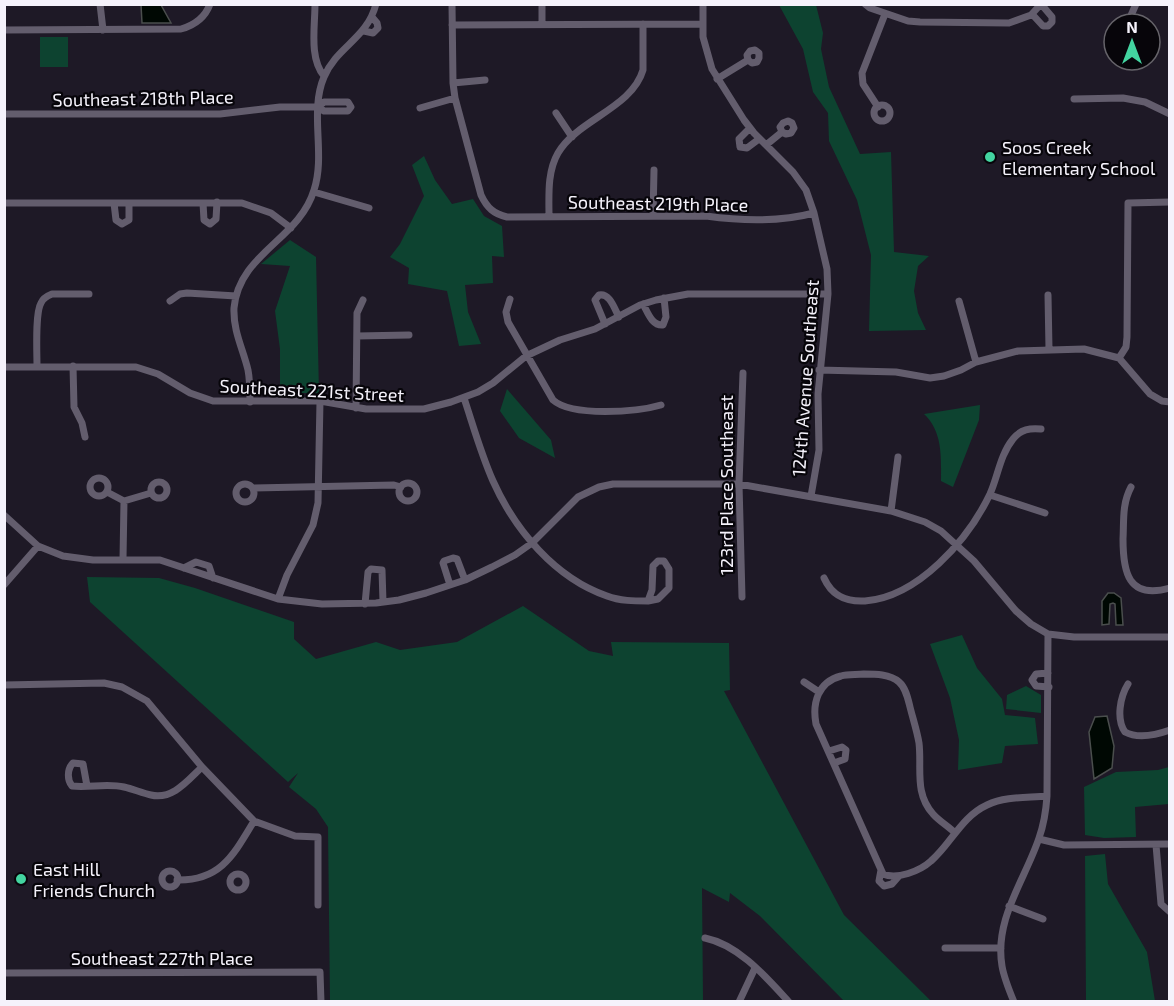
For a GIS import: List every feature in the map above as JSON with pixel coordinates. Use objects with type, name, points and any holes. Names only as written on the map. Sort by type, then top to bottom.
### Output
[{"type":"street","points":[[100,4],[103,30]]},
{"type":"street","points":[[4,30],[181,29],[202,18],[210,4]]},
{"type":"street","points":[[315,4],[316,60],[318,69],[324,76]]},
{"type":"street","points":[[250,402],[248,370],[234,319],[236,296],[249,268],[291,228],[302,215],[314,192],[318,167],[319,94],[324,76],[338,55],[364,31],[376,4]]},
{"type":"street","points":[[420,108],[455,98],[452,4]]},
{"type":"street","points":[[542,4],[542,24]]},
{"type":"street","name":"124th Avenue Southeast","points":[[703,4],[705,48],[717,79],[750,128],[801,181],[814,213],[827,269],[828,294],[819,370],[819,450],[811,496]]},
{"type":"street","points":[[865,4],[885,14],[908,21],[935,23],[1009,23],[1035,12]]},
{"type":"street","points":[[878,107],[863,84],[862,73],[885,14]]},
{"type":"street","points":[[549,217],[551,171],[558,153],[572,137],[633,90],[637,84],[643,70],[643,24]]},
{"type":"street","points":[[452,25],[703,24]]},
{"type":"street","points":[[717,79],[748,60]]},
{"type":"street","points":[[453,83],[485,80]]},
{"type":"street","name":"Southeast 219th Place","points":[[455,98],[481,195],[489,209],[501,216],[706,216],[725,219],[785,219],[814,213]]},
{"type":"street","points":[[1074,99],[1123,98],[1145,102],[1170,114]]},
{"type":"street","name":"Southeast 218th Place","points":[[4,114],[220,114],[280,107],[318,107]]},
{"type":"street","points":[[556,113],[572,137]]},
{"type":"street","points":[[750,128],[739,139],[740,147],[747,148],[759,138]]},
{"type":"street","points":[[766,145],[782,132]]},
{"type":"street","points":[[653,216],[654,170]]},
{"type":"street","points":[[314,192],[369,208]]},
{"type":"street","points":[[203,202],[204,219],[210,224],[216,219],[217,202]]},
{"type":"street","points":[[1119,358],[1127,337],[1128,203],[1170,202]]},
{"type":"street","points":[[4,203],[242,203],[271,213],[291,228]]},
{"type":"street","points":[[114,203],[116,220],[122,224],[129,220],[129,203]]},
{"type":"street","points":[[170,300],[187,293],[236,296]]},
{"type":"street","points":[[37,366],[38,313],[43,299],[52,294],[89,294]]},
{"type":"street","name":"Southeast 221st Street","points":[[4,367],[136,367],[158,374],[213,401],[320,401],[366,410],[424,409],[464,398],[493,383],[526,356],[560,340],[605,324],[643,304],[664,298],[688,294],[828,294]]},
{"type":"street","points":[[605,324],[595,300],[598,295],[608,297],[619,317]]},
{"type":"street","points":[[1048,295],[1049,349]]},
{"type":"street","points":[[643,304],[653,322],[659,326],[663,325],[666,318],[664,298]]},
{"type":"street","points":[[510,299],[506,317],[526,356],[553,400],[564,407],[583,410],[646,410],[661,405]]},
{"type":"street","points":[[356,408],[357,313],[363,300]]},
{"type":"street","points":[[959,301],[976,362]]},
{"type":"street","points":[[357,336],[409,335]]},
{"type":"street","points":[[819,370],[896,372],[930,378],[944,376],[976,362],[1018,351],[1084,349],[1119,358],[1150,394],[1162,401],[1170,402]]},
{"type":"street","points":[[73,366],[74,407],[82,423],[85,437]]},
{"type":"street","name":"123rd Place Southeast","points":[[742,597],[739,484],[743,373]]},
{"type":"street","points":[[464,398],[487,467],[498,491],[512,516],[532,543],[561,570],[579,582],[606,596],[629,600],[648,601],[658,599],[669,588],[669,569],[664,561],[658,561],[653,566],[652,590],[648,601]]},
{"type":"street","points":[[278,599],[287,574],[313,525],[318,503],[320,401]]},
{"type":"street","points":[[824,578],[831,591],[837,596],[850,600],[875,600],[890,595],[922,578],[969,528],[990,495],[1007,447],[1014,437],[1023,430],[1041,429]]},
{"type":"street","points":[[891,511],[898,457]]},
{"type":"street","points":[[4,515],[38,546],[63,556],[160,560],[278,599],[322,604],[365,604],[426,593],[465,580],[515,555],[532,543],[578,496],[599,487],[613,484],[739,484],[891,511],[925,522],[957,543],[1016,612],[1048,634],[1074,637],[1170,637]]},
{"type":"street","points":[[253,488],[394,485],[401,487]]},
{"type":"street","points":[[1131,487],[1124,507],[1123,562],[1125,572],[1131,581],[1145,591],[1155,592],[1170,588]]},
{"type":"street","points":[[107,492],[124,501],[151,493]]},
{"type":"street","points":[[990,495],[1045,513]]},
{"type":"street","points":[[123,559],[124,501]]},
{"type":"street","points":[[4,585],[38,546]]},
{"type":"street","points":[[450,585],[443,563],[453,558],[457,559],[465,580]]},
{"type":"street","points":[[365,604],[368,572],[371,569],[382,570],[383,602]]},
{"type":"street","points":[[1014,1002],[1004,974],[1001,948],[1009,906],[1046,818],[1048,634]]},
{"type":"street","points":[[1048,673],[1036,674],[1032,680],[1036,686],[1048,687]]},
{"type":"street","points":[[954,832],[933,815],[922,794],[919,783],[917,732],[908,700],[899,682],[888,676],[874,674],[842,675],[832,680],[819,692],[814,713],[816,724],[881,870],[888,876],[899,876],[933,861],[954,832],[985,805],[1013,798],[1047,796]]},
{"type":"street","points":[[804,682],[819,692]]},
{"type":"street","points":[[4,685],[104,683],[122,687],[147,701],[202,767],[254,821],[295,836],[318,837],[318,905]]},
{"type":"street","points":[[1128,684],[1121,702],[1120,723],[1125,732],[1140,736],[1170,730]]},
{"type":"street","points":[[829,752],[842,747],[846,750],[845,759],[834,763]]},
{"type":"street","points":[[87,786],[124,787],[157,796],[167,795],[176,791],[202,767]]},
{"type":"street","points":[[177,880],[200,878],[224,866],[254,821]]},
{"type":"street","points":[[1039,839],[1064,845],[1170,844]]},
{"type":"street","points":[[1156,845],[1160,899],[1167,910]]},
{"type":"street","points":[[224,866],[232,875]]},
{"type":"street","points":[[881,870],[879,881],[884,886],[892,884],[899,876]]},
{"type":"street","points":[[1009,906],[1043,919]]},
{"type":"street","points":[[705,938],[715,940],[732,949],[769,980],[789,1002]]},
{"type":"street","points":[[945,948],[1001,948]]},
{"type":"street","points":[[740,1002],[755,968]]},
{"type":"street","name":"Southeast 227th Place","points":[[4,973],[320,972],[321,1002]]},
{"type":"green space","points":[[779,5],[816,5],[823,33],[821,49],[829,87],[860,154],[891,152],[894,252],[929,256],[918,266],[914,291],[918,313],[926,330],[869,331],[871,255],[857,200],[829,141],[828,113],[813,92],[803,49]]},
{"type":"green space","points":[[40,37],[68,37],[68,67],[40,67]]},
{"type":"green space","points":[[424,156],[435,180],[452,204],[473,199],[484,216],[502,226],[504,257],[492,256],[493,283],[465,285],[468,312],[481,344],[459,346],[447,291],[408,284],[409,268],[390,257],[400,244],[424,196],[412,165]]},
{"type":"green space","points":[[290,240],[316,257],[319,393],[280,393],[280,349],[275,311],[290,266],[261,264]]},
{"type":"green space","points":[[507,389],[551,440],[555,458],[519,438],[500,411]]},
{"type":"green space","points":[[980,405],[979,420],[953,487],[941,481],[941,454],[938,437],[924,414]]},
{"type":"green space","points":[[87,577],[159,578],[294,622],[294,639],[316,659],[376,642],[400,650],[457,642],[523,606],[589,651],[613,656],[611,642],[729,643],[730,690],[724,691],[844,915],[931,1001],[844,1001],[760,916],[730,893],[729,902],[702,888],[703,1001],[330,1001],[328,827],[316,809],[289,787],[298,773],[288,782],[90,602]]},
{"type":"green space","points":[[962,635],[977,668],[1002,699],[1005,715],[1035,718],[1038,744],[1005,746],[1002,763],[958,770],[959,740],[950,698],[930,644]]},
{"type":"green space","points":[[1026,686],[1041,695],[1041,713],[1006,709],[1007,695]]},
{"type":"green space","points":[[1169,767],[1169,804],[1135,807],[1136,837],[1104,838],[1085,835],[1084,787],[1116,772],[1158,770]]},
{"type":"green space","points":[[1105,854],[1108,884],[1147,952],[1155,1001],[1086,1001],[1085,856]]},
{"type":"shaded area","points":[[141,5],[161,5],[171,23],[142,23]]},
{"type":"shaded area","points":[[1108,593],[1114,593],[1121,598],[1123,625],[1116,625],[1115,604],[1113,603],[1110,604],[1109,624],[1102,625],[1102,601]]},
{"type":"shaded area","points":[[1107,716],[1114,746],[1112,768],[1094,779],[1089,732],[1095,717]]},
{"type":"place","name":"Soos Creek Elementary School","points":[[990,157]]},
{"type":"place","name":"East Hill Friends Church","points":[[21,879]]}]
